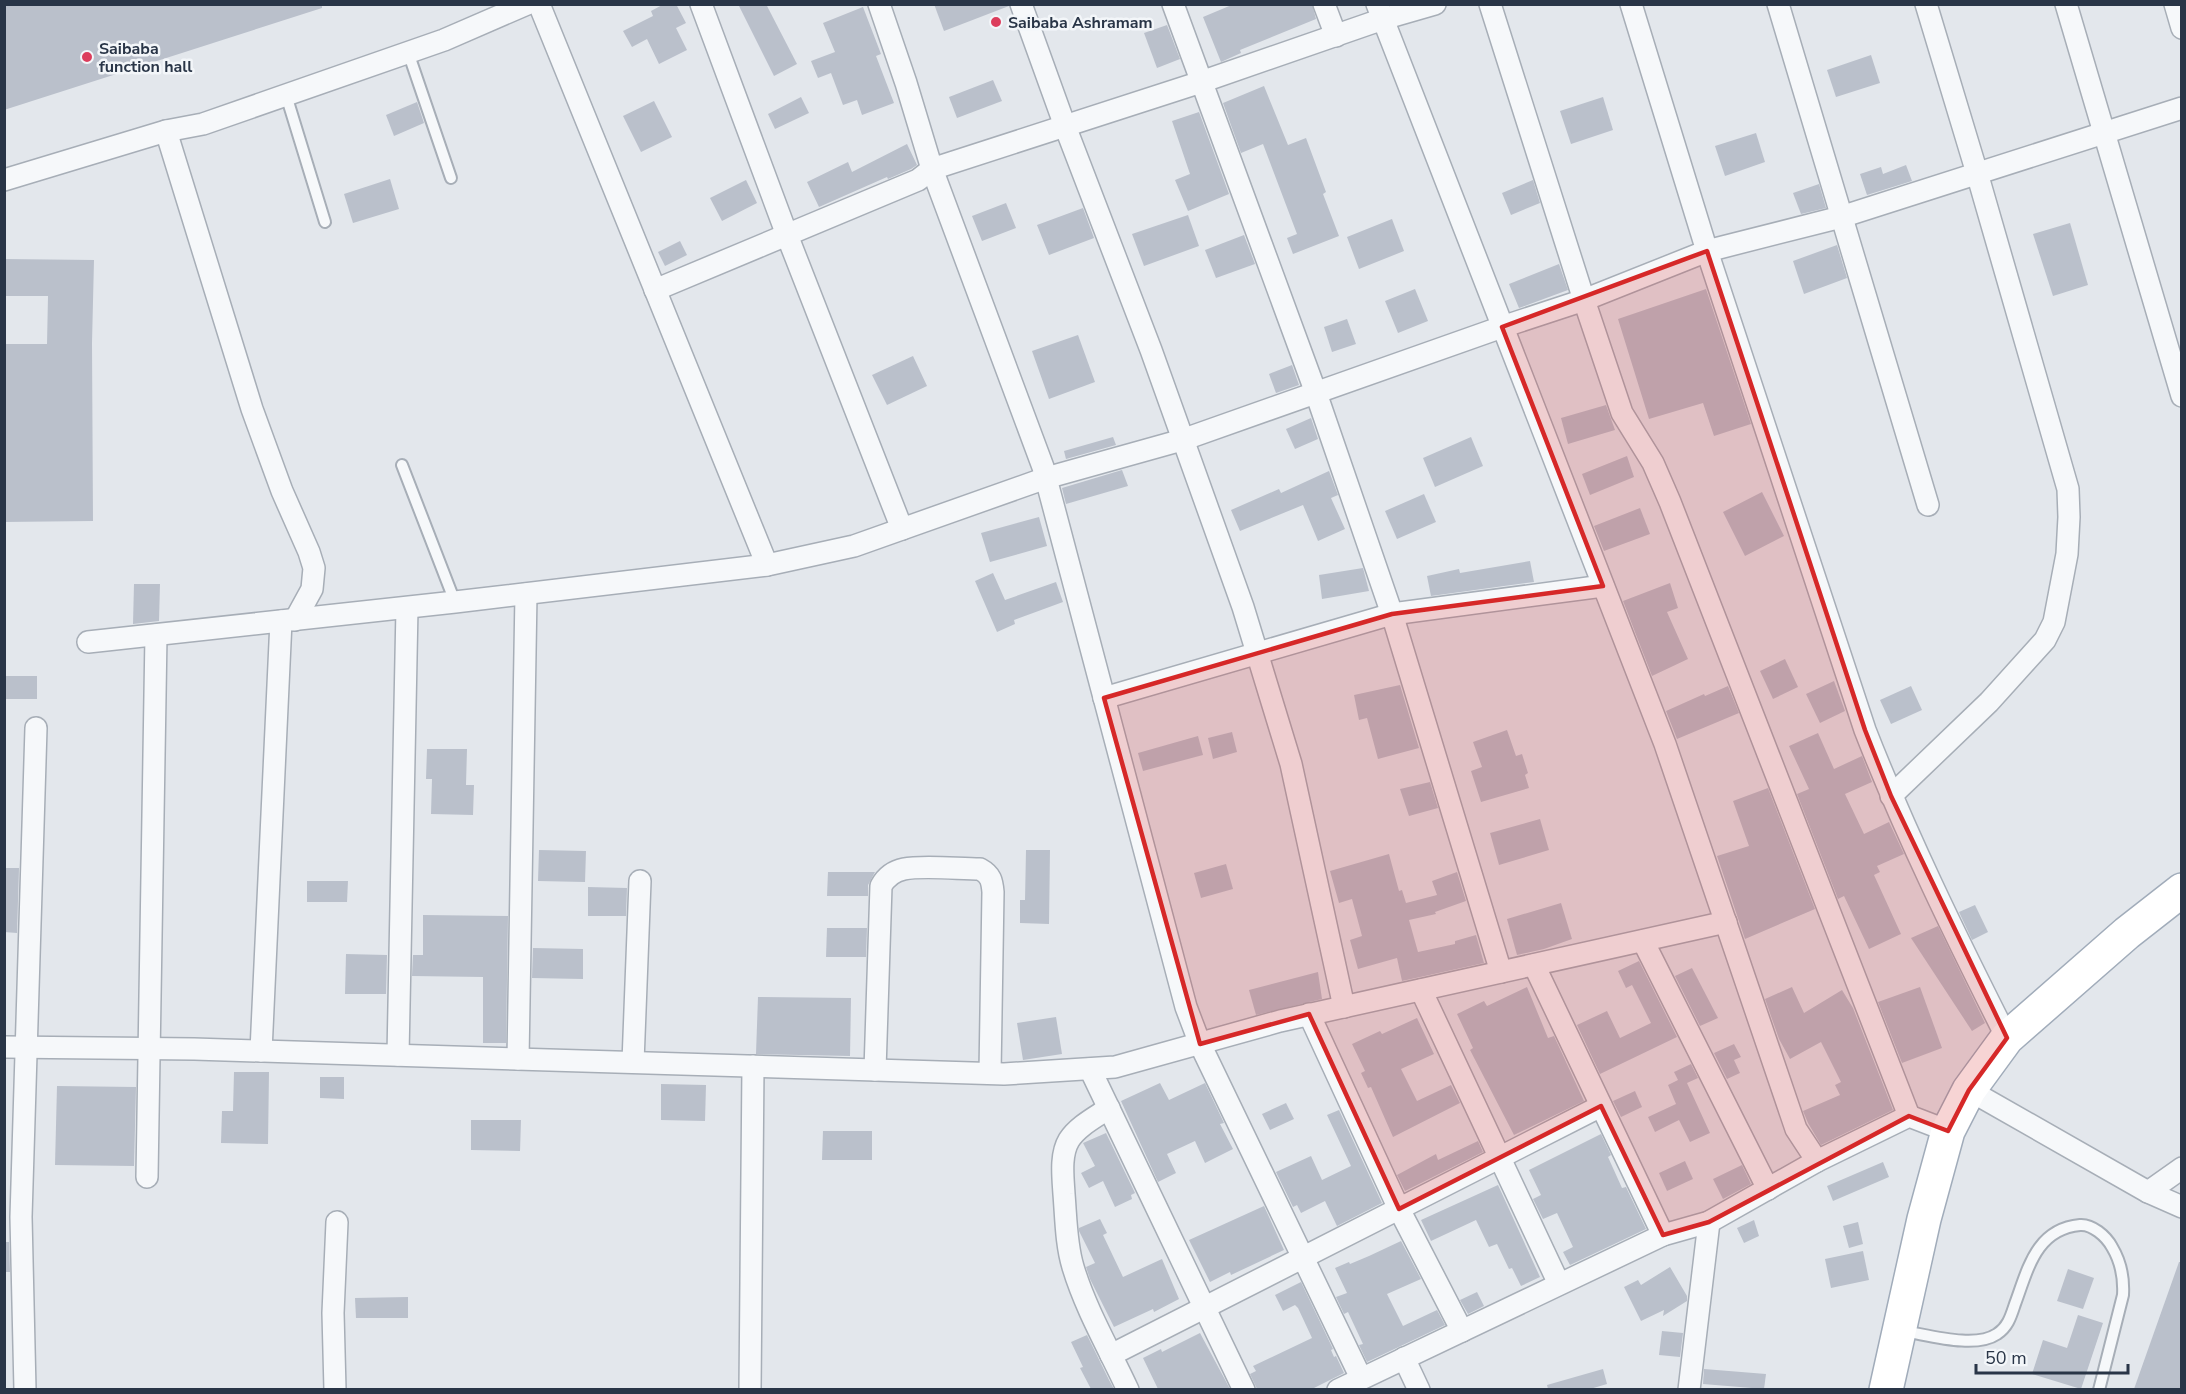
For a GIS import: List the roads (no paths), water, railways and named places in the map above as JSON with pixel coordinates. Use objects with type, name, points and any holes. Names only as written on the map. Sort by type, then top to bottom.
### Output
[{"type":"main road","points":[[1887,1389],[1924,1219],[1948,1131],[1969,1090],[2007,1038],[2127,933],[2181,890]]},
{"type":"street","points":[[4,180],[166,131],[203,123],[444,40],[526,4]]},
{"type":"street","points":[[539,4],[768,565]]},
{"type":"street","points":[[701,4],[787,235],[902,529]]},
{"type":"street","points":[[879,4],[932,169],[1046,478],[1186,1008],[1200,1044],[1361,1378]]},
{"type":"street","points":[[1021,4],[1151,350],[1243,607],[1290,764],[1344,1007]]},
{"type":"street","points":[[1173,4],[1316,393],[1392,614],[1501,972]]},
{"type":"street","points":[[1324,4],[1336,36]]},
{"type":"street","points":[[655,290],[918,180],[932,169],[1336,36],[1380,12],[1435,4]]},
{"type":"street","points":[[1490,4],[1622,413],[1653,463],[1670,502],[1908,1116]]},
{"type":"street","points":[[1631,4],[1707,251],[1865,730],[1891,796],[1969,963],[2007,1038]]},
{"type":"street","points":[[1778,4],[1928,505]]},
{"type":"street","points":[[1891,796],[1989,702],[2045,640],[2054,622],[2067,554],[2069,517],[2068,489],[1926,4]]},
{"type":"street","points":[[2066,4],[2181,396]]},
{"type":"street","points":[[2175,4],[2181,28]]},
{"type":"street","points":[[1380,12],[1665,744],[1796,1129],[1817,1161]]},
{"type":"street","points":[[88,642],[407,608],[768,565],[854,546],[1046,478],[1182,440],[1584,300],[1707,251],[1841,217],[2181,108]]},
{"type":"street","points":[[166,131],[252,409],[282,491],[314,568],[312,589],[288,620],[261,1051]]},
{"type":"street","points":[[1104,698],[1392,614],[1603,586]]},
{"type":"street","points":[[518,1059],[526,594]]},
{"type":"street","points":[[398,1055],[407,608]]},
{"type":"street","points":[[147,1177],[156,635]]},
{"type":"street","points":[[25,1389],[15,1047],[36,728]]},
{"type":"street","points":[[875,1070],[881,886],[884,880],[889,875],[905,869],[980,869],[992,881],[993,892],[990,1073]]},
{"type":"street","points":[[633,1062],[640,881]]},
{"type":"street","points":[[15,1047],[261,1051],[990,1073],[1090,1069],[1115,1067],[1309,1014],[1726,922]]},
{"type":"street","points":[[1643,941],[1768,1189]]},
{"type":"street","points":[[1534,965],[1662,1235]]},
{"type":"street","points":[[1421,990],[1559,1284]]},
{"type":"street","points":[[1309,1014],[1399,1209],[1462,1331]]},
{"type":"street","points":[[750,1389],[753,1066]]},
{"type":"street","points":[[1090,1069],[1244,1389]]},
{"type":"street","points":[[1969,1090],[2148,1192],[2181,1207]]},
{"type":"street","points":[[1111,1355],[1601,1106]]},
{"type":"street","points":[[1108,1108],[1077,1131],[1069,1140],[1064,1152],[1063,1177],[1067,1239],[1072,1266],[1085,1301],[1128,1389]]},
{"type":"street","points":[[1338,1389],[1662,1235],[1709,1222],[1817,1161],[1908,1116],[1948,1131]]},
{"type":"street","points":[[2148,1192],[2181,1168]]},
{"type":"street","points":[[335,1389],[333,1313],[338,1222]]},
{"type":"street","points":[[1689,1389],[1709,1222]]},
{"type":"street","points":[[1404,1358],[1419,1389]]},
{"type":"lane","points":[[408,52],[451,178]]},
{"type":"lane","points":[[286,95],[325,222]]},
{"type":"lane","points":[[402,465],[455,602]]},
{"type":"lane","points":[[1900,1330],[1975,1342],[1997,1334],[2008,1325],[2034,1254],[2047,1238],[2064,1227],[2085,1225],[2099,1231],[2111,1244],[2120,1264],[2123,1281],[2123,1295],[2098,1389]]},
{"type":"place","name":"Saibaba Ashramam","points":[[996,22]]},
{"type":"place","name":"Saibaba function hall","points":[[87,57]]}]
